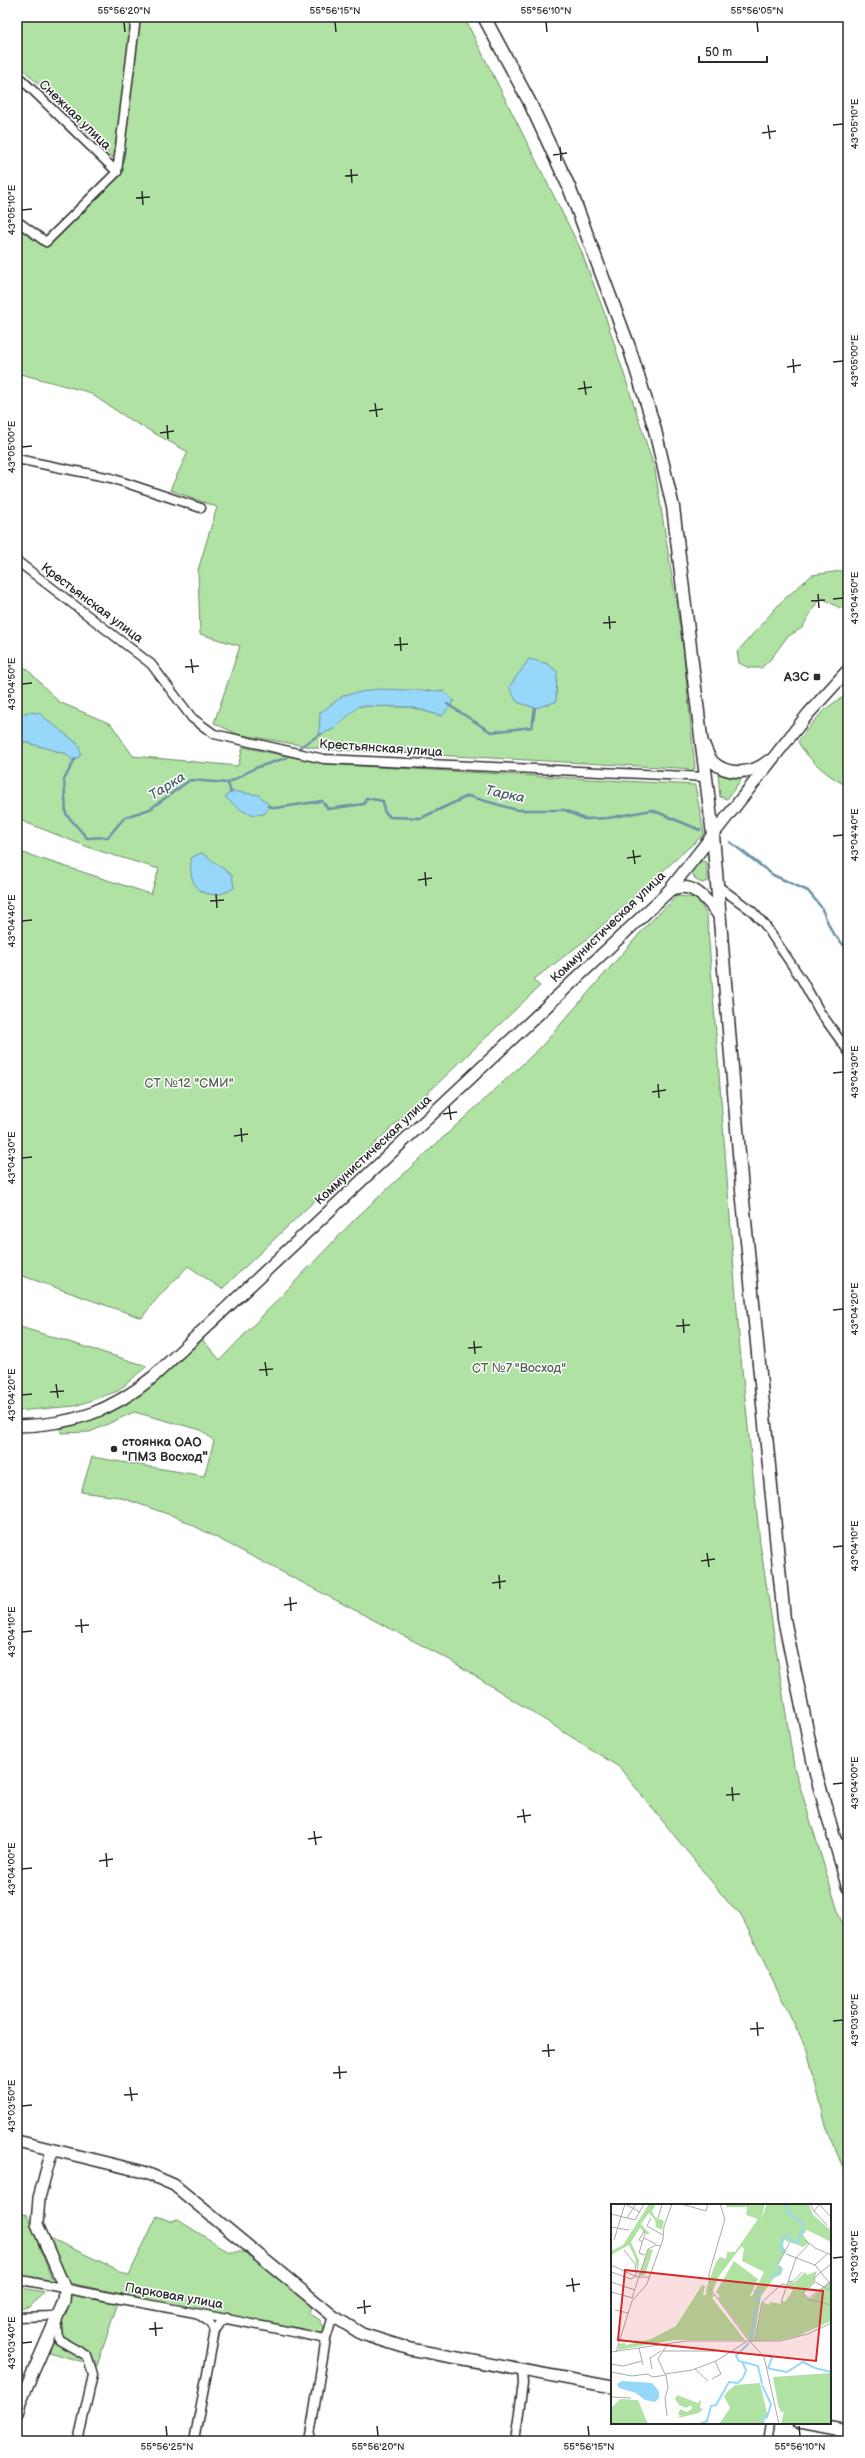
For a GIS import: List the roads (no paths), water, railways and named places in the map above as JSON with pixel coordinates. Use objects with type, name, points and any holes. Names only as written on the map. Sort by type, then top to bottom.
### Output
[{"type":"main road","points":[[484,17],[529,101],[569,187],[626,340],[654,426],[673,507],[704,745],[714,835],[742,1190],[784,1619],[816,1774],[848,1887]]},
{"type":"main road","points":[[704,745],[712,761],[726,770],[736,772],[761,767],[782,747],[830,688],[848,670]]},
{"type":"main road","name":"Коммунистическая улица","points":[[17,1426],[56,1423],[89,1415],[117,1403],[140,1388],[667,893],[782,747]]},
{"type":"main road","points":[[667,893],[673,888],[687,887],[698,892],[708,900],[720,917]]},
{"type":"main road","points":[[17,2142],[144,2172],[174,2185],[333,2316],[362,2334],[410,2350],[611,2387]]},
{"type":"main road","points":[[17,2415],[64,2301],[65,2289],[37,2224],[39,2198],[52,2150]]},
{"type":"main road","points":[[805,2424],[848,2432]]},
{"type":"street","points":[[17,221],[46,242],[117,172],[136,17]]},
{"type":"street","name":"Снежная улица","points":[[17,75],[117,172]]},
{"type":"street","points":[[17,459],[111,478],[201,508]]},
{"type":"street","name":"Крестьянская улица","points":[[17,561],[151,664],[192,718],[214,734],[324,759],[707,777]]},
{"type":"street","points":[[718,886],[752,911],[765,925],[802,980],[820,1012],[848,1051]]},
{"type":"street","points":[[834,1839],[848,1848]]},
{"type":"street","name":"Парковая улица","points":[[17,2279],[196,2314],[227,2318],[326,2339]]},
{"type":"street","points":[[196,2314],[209,2322],[215,2331]]},
{"type":"street","points":[[17,2317],[57,2316],[59,2340],[87,2356],[93,2374],[78,2441]]},
{"type":"street","points":[[309,2441],[326,2339],[333,2316]]},
{"type":"street","points":[[194,2441],[215,2331],[221,2322],[227,2318]]},
{"type":"street","points":[[515,2441],[523,2384],[522,2370]]},
{"type":"street","points":[[768,2441],[771,2424]]},
{"type":"water","points":[[529,659],[546,663],[557,671],[556,702],[535,708],[517,702],[509,687]]},
{"type":"water","points":[[377,689],[443,691],[454,701],[442,716],[410,707],[359,706],[334,729],[319,735],[320,713],[344,695]]},
{"type":"water","points":[[27,712],[39,713],[79,745],[81,754],[74,762],[67,754],[21,741],[17,743],[17,719]]},
{"type":"water","points":[[231,791],[259,795],[270,806],[264,814],[258,815],[247,813],[238,808],[225,797]]},
{"type":"water","points":[[202,853],[232,875],[234,888],[224,893],[215,895],[207,894],[200,890],[192,877],[191,868],[192,857]]},
{"type":"waterway","points":[[447,704],[491,732],[532,727],[535,708]]},
{"type":"waterway","points":[[300,747],[321,734]]},
{"type":"waterway","points":[[228,783],[255,768],[286,758]]},
{"type":"waterway","name":"Тарка","points":[[75,759],[64,780],[66,814],[87,838],[108,837],[125,817],[150,809],[190,780],[228,783],[231,793]]},
{"type":"waterway","name":"Тарка","points":[[268,806],[276,808],[322,801],[328,809],[364,804],[366,798],[383,801],[384,811],[390,817],[421,818],[468,796],[517,810],[565,810],[584,819],[608,818],[652,810],[700,830]]},
{"type":"waterway","name":"Тарка","points":[[730,842],[773,875],[808,891],[821,907],[832,932],[848,950]]},
{"type":"place","name":"АЗС","points":[[817,677]]},
{"type":"place","name":"стоянка ОАО \"ПМЗ Восход\"","points":[[114,1449]]},
{"type":"park label","name":"СТ №12 \"СМИ\"","points":[[189,1083]]},
{"type":"park label","name":"СТ №7 \"Восход\"","points":[[519,1368]]}]
